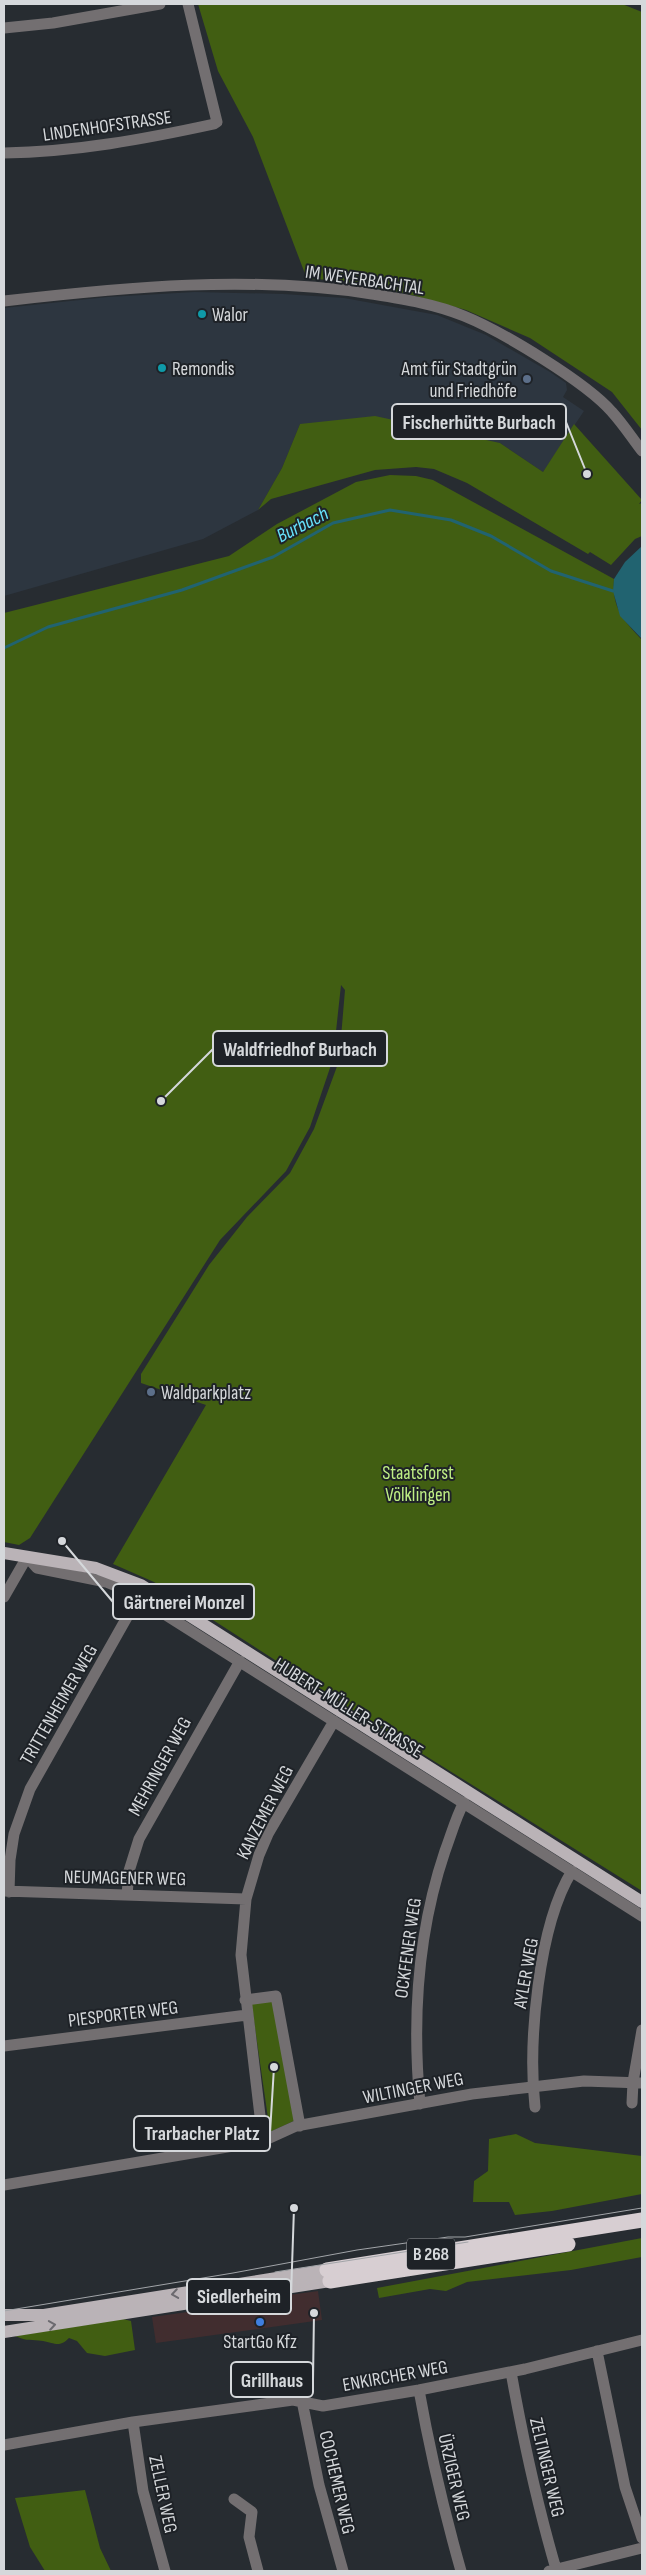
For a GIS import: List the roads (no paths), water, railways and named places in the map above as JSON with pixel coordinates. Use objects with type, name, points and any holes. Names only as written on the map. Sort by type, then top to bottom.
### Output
[{"type":"highway","name":"B 268","points":[[328,2276],[642,2220]]},
{"type":"highway","name":"B 268","points":[[328,2276],[642,2230]]},
{"type":"main road","name":"HUBERT-MÜLLER-STRASSE","points":[[4,1553],[96,1568],[141,1585],[642,1902]]},
{"type":"main road","name":"B 268","points":[[4,2325],[14,2322],[10,2315],[44,2315],[328,2276]]},
{"type":"main road","name":"B 268","points":[[4,2332],[328,2276]]},
{"type":"street","points":[[4,28],[53,24],[160,4]]},
{"type":"street","name":"LINDENHOFSTRASSE","points":[[4,153],[44,152],[104,145],[217,122],[188,4]]},
{"type":"street","name":"IM WEYERBACHTAL","points":[[4,302],[142,288],[217,284],[336,288],[404,299],[464,316],[509,340],[576,381],[612,412],[642,451]]},
{"type":"street","points":[[4,1597],[27,1558]]},
{"type":"street","name":"HUBERT-MÜLLER-STRASSE","points":[[27,1558],[37,1568],[106,1582],[139,1596],[642,1916]]},
{"type":"street","name":"TRITTENHEIMER WEG","points":[[6,1892],[14,1834],[30,1789],[139,1596]]},
{"type":"street","name":"MEHRINGER WEG","points":[[127,1895],[129,1871],[139,1839],[240,1661]]},
{"type":"street","name":"KANZEMER WEG","points":[[263,2141],[240,1954],[246,1899],[254,1869],[268,1834],[334,1721]]},
{"type":"street","name":"OCKFENER WEG","points":[[420,2104],[416,2005],[423,1934],[435,1882],[464,1802]]},
{"type":"street","name":"AYLER WEG","points":[[533,2086],[533,2038],[542,1964],[564,1885],[572,1871]]},
{"type":"street","name":"NEUMAGENER WEG","points":[[6,1892],[246,1899]]},
{"type":"street","points":[[245,2000],[276,1996],[300,2126]]},
{"type":"street","name":"PIESPORTER WEG","points":[[4,2046],[247,2015]]},
{"type":"street","points":[[632,2103],[638,2083],[642,2030]]},
{"type":"street","name":"WILTINGER WEG","points":[[4,2186],[263,2141],[286,2129],[472,2094],[584,2081],[638,2083]]},
{"type":"street","points":[[533,2086],[535,2107]]},
{"type":"street","name":"ENKIRCHER WEG","points":[[4,2445],[133,2422],[293,2400],[323,2406],[511,2372],[642,2340]]},
{"type":"street","points":[[597,2351],[625,2487],[642,2538]]},
{"type":"street","name":"ZELTINGER WEG","points":[[511,2372],[532,2485],[553,2570]]},
{"type":"street","name":"ÜRZIGER WEG","points":[[419,2390],[433,2463],[462,2571]]},
{"type":"street","name":"COCHEMER WEG","points":[[302,2401],[319,2486],[343,2571]]},
{"type":"street","name":"ZELLER WEG","points":[[133,2422],[143,2491],[166,2571]]},
{"type":"street","points":[[234,2499],[252,2512],[249,2537],[258,2571]]},
{"type":"street","points":[[553,2570],[642,2548]]},
{"type":"water","points":[[642,546],[642,639],[620,616],[613,591],[614,579],[625,562]]},
{"type":"waterway","name":"Burbach","points":[[4,648],[48,627],[182,590],[273,557],[333,523],[390,510],[451,520],[491,536],[551,571],[613,591]]},
{"type":"tram line","points":[[4,2311],[233,2273],[357,2250],[448,2237],[465,2237],[642,2208]]},
{"type":"tram line","points":[[275,2272],[468,2242]]},
{"type":"place","name":"Walor","points":[[202,314]]},
{"type":"place","name":"Remondis","points":[[162,368]]},
{"type":"place","name":"Amt für Stadtgrün und Friedhöfe","points":[[527,379]]},
{"type":"place","name":"Fischerhütte Burbach","points":[[587,474]]},
{"type":"place","name":"Waldfriedhof Burbach","points":[[161,1101]]},
{"type":"place","name":"Waldparkplatz","points":[[151,1392]]},
{"type":"place","name":"Gärtnerei Monzel","points":[[62,1541]]},
{"type":"place","name":"Trarbacher Platz","points":[[274,2067]]},
{"type":"place","name":"Siedlerheim","points":[[294,2208]]},
{"type":"place","name":"Grillhaus","points":[[314,2313]]},
{"type":"place","name":"StartGo Kfz","points":[[260,2322]]},
{"type":"park label","name":"Staatsforst Völklingen","points":[[418,1483]]}]
